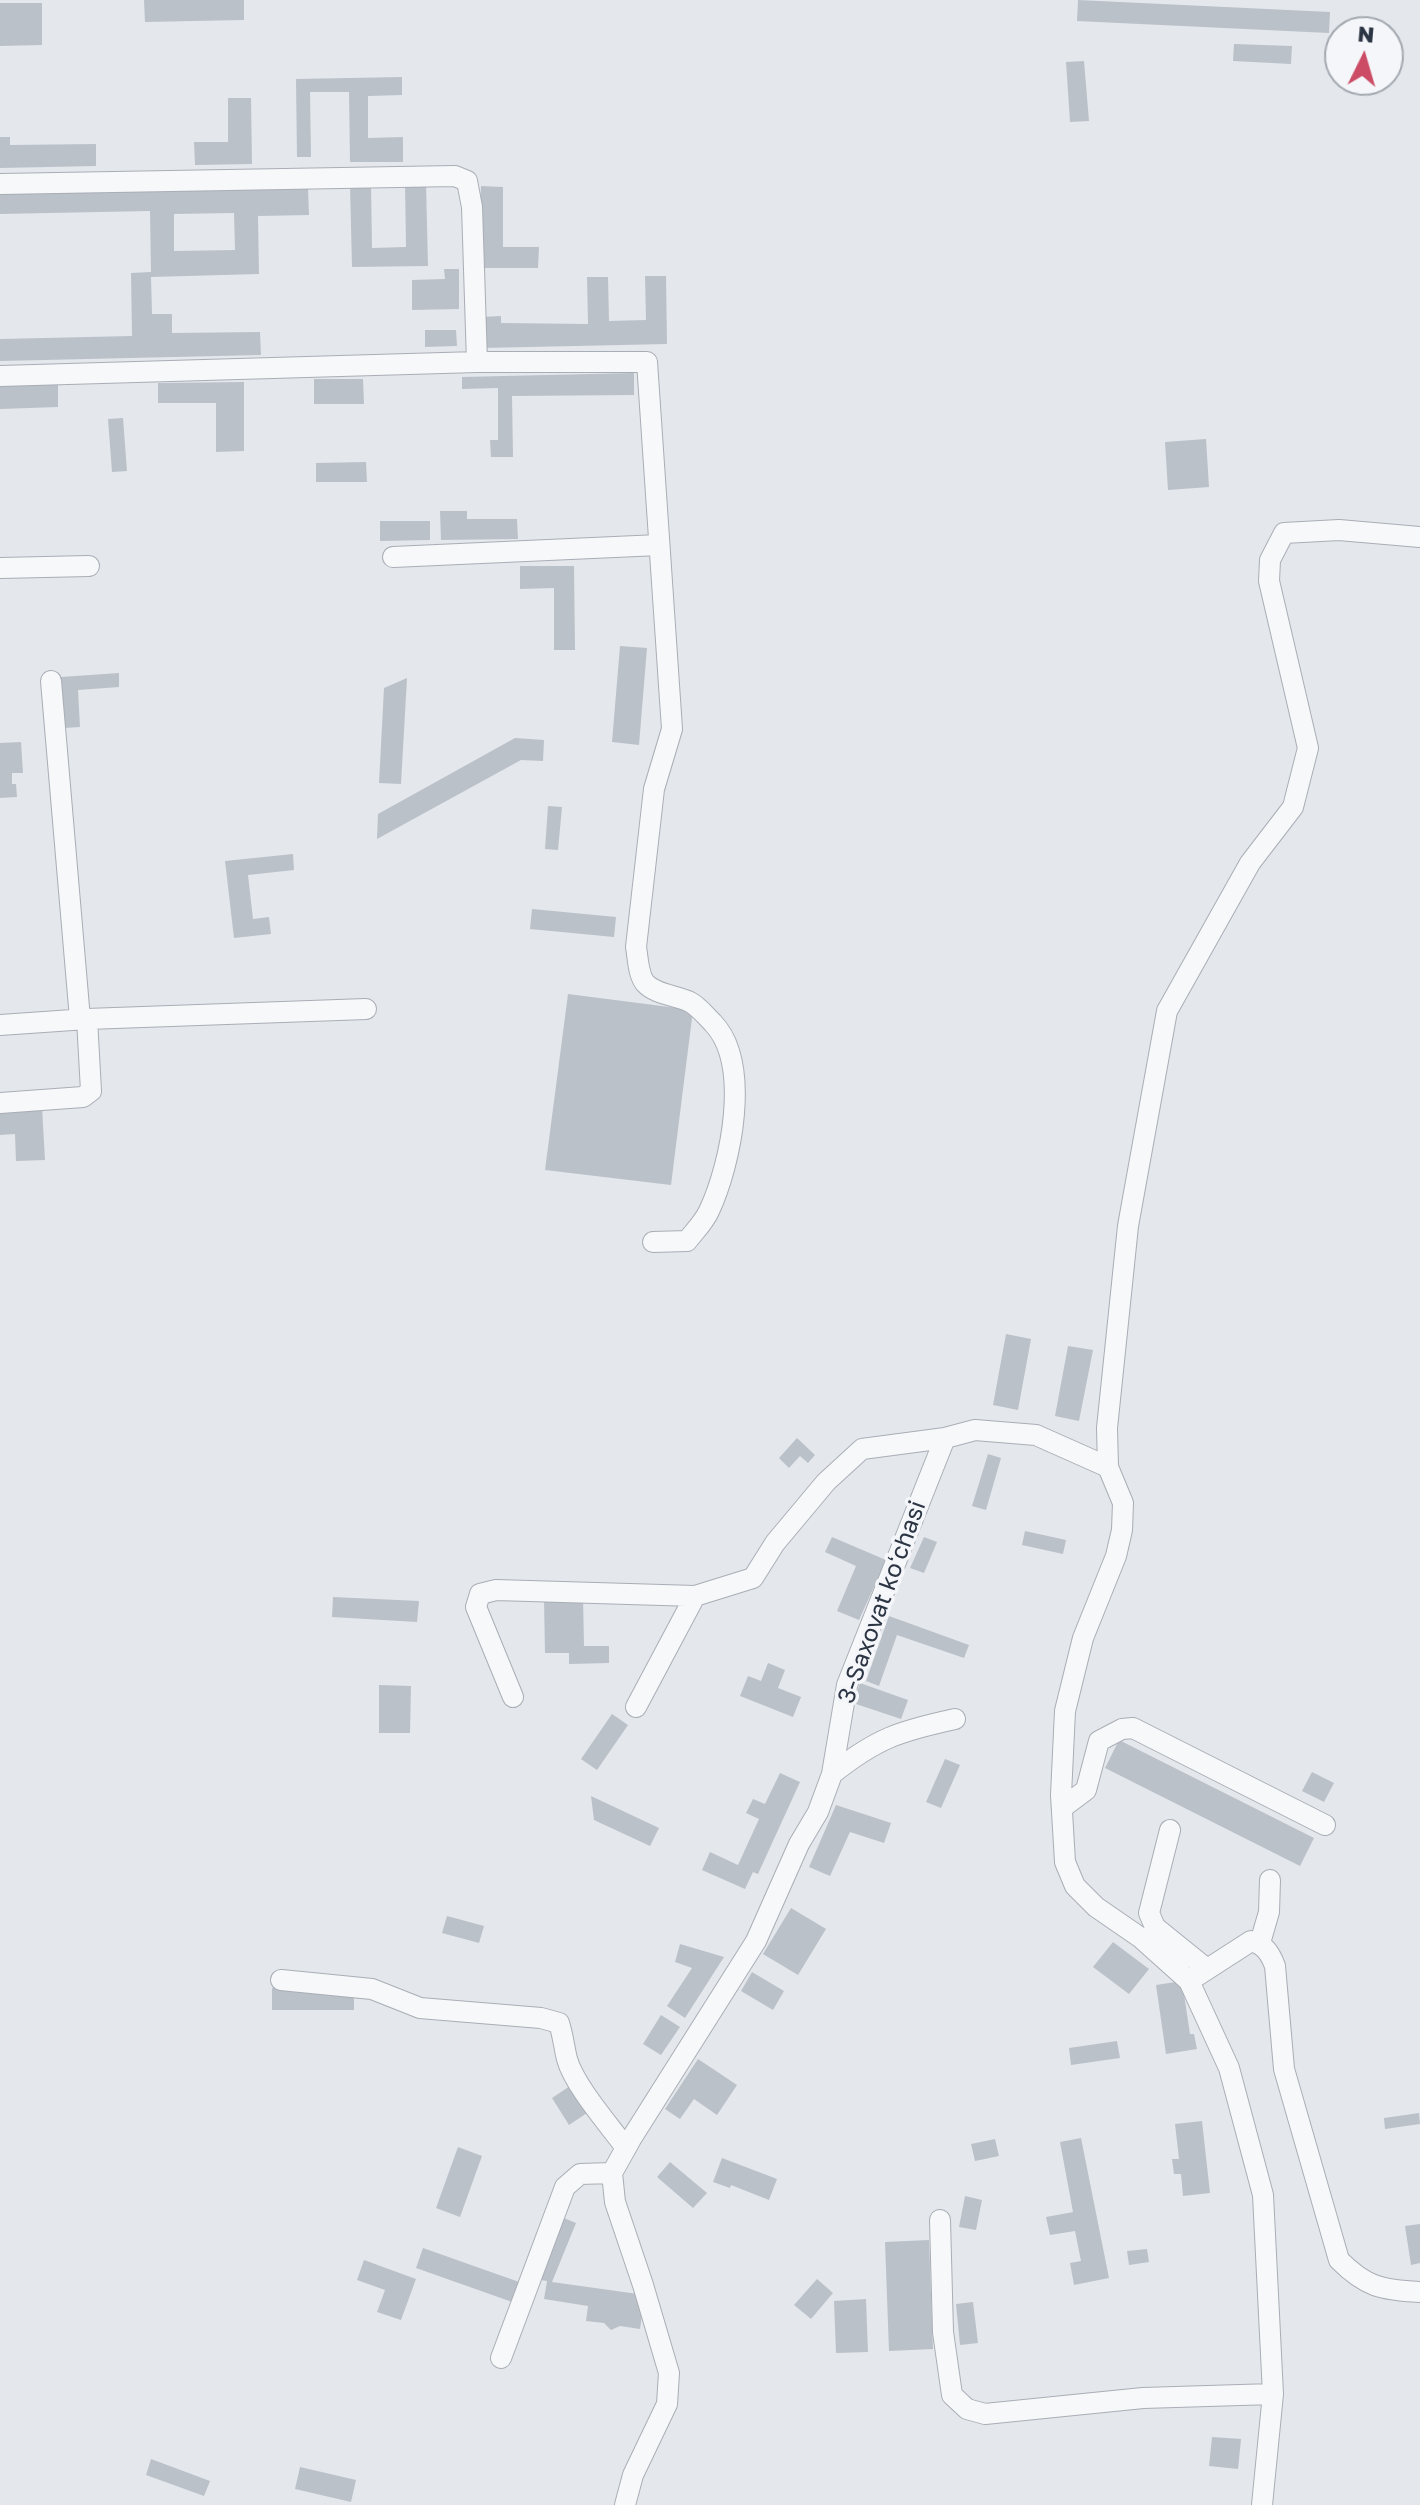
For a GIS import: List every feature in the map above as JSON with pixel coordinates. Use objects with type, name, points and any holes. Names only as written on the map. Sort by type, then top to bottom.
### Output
[{"type":"street","points":[[0,184],[455,176],[467,181],[472,207],[477,362]]},
{"type":"street","points":[[0,376],[477,362],[647,362],[672,729],[654,789],[636,947],[640,973],[645,983],[660,992],[692,1003],[724,1035],[731,1057],[734,1097],[733,1138],[707,1215],[687,1241],[653,1242]]},
{"type":"street","points":[[1262,2505],[1273,2394],[1263,2195],[1229,2068],[1189,1981],[1141,1938],[1096,1907],[1075,1886],[1065,1862],[1062,1808],[1065,1711],[1083,1638],[1116,1556],[1122,1530],[1123,1503],[1108,1467],[1107,1428],[1128,1226],[1167,1011],[1250,863],[1293,807],[1308,748],[1269,581],[1270,560],[1284,533],[1339,530],[1420,537]]},
{"type":"street","points":[[393,557],[659,545]]},
{"type":"street","points":[[0,568],[89,566]]},
{"type":"street","points":[[0,1103],[83,1097],[91,1091],[51,681]]},
{"type":"street","points":[[0,1025],[366,1009]]},
{"type":"street","points":[[513,1697],[476,1607],[480,1594],[496,1590],[695,1596],[753,1578],[775,1543],[826,1482],[862,1449],[945,1438],[975,1430],[1036,1435],[1108,1467]]},
{"type":"street","name":"3-Saxovat koʻchasi","points":[[612,2173],[756,1941],[799,1844],[818,1812],[832,1774],[847,1685],[945,1438]]},
{"type":"street","points":[[636,1707],[695,1596]]},
{"type":"street","points":[[832,1774],[856,1755],[902,1731],[955,1719]]},
{"type":"street","points":[[1062,1808],[1086,1790],[1099,1741],[1122,1729],[1133,1728],[1325,1825]]},
{"type":"street","points":[[1170,1830],[1149,1913],[1155,1927],[1207,1969]]},
{"type":"street","points":[[1260,1943],[1269,1912],[1270,1880]]},
{"type":"street","points":[[1189,1981],[1251,1941],[1260,1943],[1269,1951],[1275,1966],[1284,2069],[1339,2260],[1359,2279],[1384,2289],[1420,2292]]},
{"type":"street","points":[[281,1980],[372,1989],[420,2008],[541,2018],[559,2023],[574,2075],[626,2148]]},
{"type":"street","points":[[501,2358],[565,2187],[580,2174],[612,2173],[615,2202],[669,2373],[667,2404],[633,2475],[625,2505]]},
{"type":"street","points":[[940,2220],[943,2332],[952,2395],[967,2409],[985,2414],[1143,2398],[1273,2394]]},
{"type":"building","points":[[144,0],[244,0],[244,20],[145,22]]},
{"type":"building","points":[[1078,0],[1330,12],[1330,16],[1324,16],[1324,33],[1077,21]]},
{"type":"building","points":[[0,3],[42,3],[42,45],[0,46]]},
{"type":"building","points":[[1234,44],[1292,46],[1291,64],[1233,61]]},
{"type":"building","points":[[1084,61],[1089,121],[1070,122],[1066,62]]},
{"type":"building","points":[[402,77],[402,95],[368,96],[368,138],[403,137],[403,162],[350,162],[349,92],[310,92],[311,157],[297,157],[296,79]]},
{"type":"building","points":[[228,98],[251,98],[252,164],[195,165],[194,142],[228,142]]},
{"type":"building","points":[[0,137],[10,137],[10,145],[96,144],[96,166],[0,168]]},
{"type":"building","points":[[405,183],[426,183],[428,266],[352,267],[350,184],[371,184],[372,248],[406,247]]},
{"type":"building","points":[[481,186],[503,187],[503,247],[539,247],[538,268],[480,268]]},
{"type":"building","points":[[308,188],[309,215],[258,216],[259,274],[151,277],[152,314],[172,314],[172,333],[260,332],[261,355],[0,361],[0,339],[132,336],[131,273],[151,272],[150,211],[0,214],[0,194]],"holes":[[[234,213],[235,250],[174,251],[174,214]]]},
{"type":"building","points":[[444,269],[459,269],[459,309],[412,310],[412,280],[445,279]]},
{"type":"building","points":[[645,276],[666,276],[667,344],[482,348],[481,317],[501,316],[501,323],[588,324],[587,277],[608,277],[609,321],[646,320]]},
{"type":"building","points":[[425,330],[456,330],[457,346],[425,347]]},
{"type":"building","points":[[634,373],[634,395],[512,396],[513,457],[491,457],[490,440],[498,440],[498,388],[462,389],[462,377]]},
{"type":"building","points":[[314,379],[363,379],[364,404],[314,404]]},
{"type":"building","points":[[58,382],[58,407],[0,409],[0,384]]},
{"type":"building","points":[[244,382],[244,451],[216,452],[216,403],[158,403],[158,383]]},
{"type":"building","points":[[123,418],[127,471],[112,472],[108,419]]},
{"type":"building","points":[[1206,439],[1209,487],[1168,490],[1165,442]]},
{"type":"building","points":[[366,462],[367,482],[316,482],[316,463]]},
{"type":"building","points":[[440,511],[467,511],[467,519],[517,519],[518,539],[441,540]]},
{"type":"building","points":[[380,521],[430,521],[430,540],[380,541]]},
{"type":"building","points":[[520,566],[574,566],[575,650],[554,650],[554,588],[520,589]]},
{"type":"building","points":[[620,646],[647,648],[639,745],[612,742]]},
{"type":"building","points":[[119,673],[119,687],[78,690],[80,727],[64,728],[61,677]]},
{"type":"building","points":[[407,678],[401,784],[379,783],[384,688]]},
{"type":"building","points":[[515,738],[544,740],[543,761],[521,760],[377,839],[378,814]]},
{"type":"building","points":[[21,742],[23,773],[12,773],[17,797],[0,798],[0,743]]},
{"type":"building","points":[[548,806],[562,807],[558,850],[545,849]]},
{"type":"building","points":[[293,854],[294,870],[248,875],[253,919],[269,917],[271,934],[234,938],[225,861]]},
{"type":"building","points":[[532,909],[616,917],[614,937],[530,929]]},
{"type":"building","points":[[568,994],[693,1010],[671,1185],[545,1170]]},
{"type":"building","points":[[42,1107],[45,1160],[16,1161],[15,1134],[0,1135],[0,1109]]},
{"type":"building","points":[[1006,1334],[1031,1339],[1018,1410],[993,1405]]},
{"type":"building","points":[[1068,1346],[1093,1350],[1079,1421],[1055,1416]]},
{"type":"building","points":[[797,1438],[815,1455],[808,1463],[800,1456],[789,1468],[779,1458]]},
{"type":"building","points":[[988,1454],[1001,1458],[986,1510],[972,1506]]},
{"type":"building","points":[[1025,1531],[1066,1540],[1063,1554],[1022,1545]]},
{"type":"building","points":[[832,1537],[886,1560],[859,1620],[837,1611],[856,1566],[825,1552]]},
{"type":"building","points":[[924,1537],[937,1542],[924,1573],[910,1568]]},
{"type":"building","points":[[333,1597],[419,1601],[417,1622],[332,1617]]},
{"type":"building","points":[[583,1597],[584,1646],[609,1646],[609,1663],[569,1664],[569,1653],[545,1653],[544,1599]]},
{"type":"building","points":[[889,1616],[969,1645],[964,1658],[897,1635],[879,1686],[866,1681]]},
{"type":"building","points":[[768,1663],[785,1670],[778,1688],[801,1697],[793,1717],[740,1696],[748,1676],[761,1681]]},
{"type":"building","points":[[860,1683],[908,1700],[901,1719],[853,1703]]},
{"type":"building","points":[[379,1685],[411,1686],[410,1733],[379,1733]]},
{"type":"building","points":[[612,1714],[628,1725],[597,1770],[581,1759]]},
{"type":"building","points":[[1119,1740],[1314,1838],[1300,1866],[1105,1768]]},
{"type":"building","points":[[945,1759],[960,1765],[941,1808],[926,1802]]},
{"type":"building","points":[[1312,1772],[1334,1783],[1324,1802],[1302,1791]]},
{"type":"building","points":[[780,1773],[800,1782],[758,1874],[753,1872],[745,1889],[702,1870],[710,1852],[738,1865],[759,1819],[746,1813],[753,1799],[765,1804]]},
{"type":"building","points":[[591,1796],[659,1828],[650,1846],[594,1820]]},
{"type":"building","points":[[836,1805],[891,1823],[884,1843],[850,1832],[830,1876],[809,1867]]},
{"type":"building","points":[[791,1908],[826,1929],[798,1975],[763,1954]]},
{"type":"building","points":[[447,1916],[484,1926],[479,1943],[442,1933]]},
{"type":"building","points":[[1113,1942],[1149,1969],[1129,1994],[1093,1967]]},
{"type":"building","points":[[680,1944],[724,1957],[685,2018],[667,2006],[692,1968],[675,1962]]},
{"type":"building","points":[[752,1972],[784,1991],[773,2010],[741,1991]]},
{"type":"building","points":[[1182,1981],[1190,2034],[1194,2034],[1197,2049],[1166,2054],[1156,1985]]},
{"type":"building","points":[[272,1988],[354,1988],[354,2010],[272,2010]]},
{"type":"building","points":[[661,2015],[680,2027],[661,2055],[643,2044]]},
{"type":"building","points":[[1117,2041],[1120,2058],[1071,2065],[1069,2048]]},
{"type":"building","points":[[698,2059],[737,2085],[717,2115],[694,2099],[680,2119],[665,2109]]},
{"type":"building","points":[[570,2086],[587,2113],[569,2125],[552,2098]]},
{"type":"building","points":[[1419,2113],[1420,2124],[1385,2129],[1384,2118]]},
{"type":"building","points":[[1202,2121],[1210,2193],[1183,2196],[1181,2174],[1174,2174],[1172,2159],[1179,2159],[1175,2124]]},
{"type":"building","points":[[1081,2138],[1109,2278],[1074,2285],[1070,2263],[1081,2261],[1075,2231],[1050,2235],[1046,2217],[1073,2212],[1060,2142]]},
{"type":"building","points":[[995,2139],[999,2156],[975,2161],[971,2144]]},
{"type":"building","points":[[458,2147],[482,2156],[460,2217],[436,2208]]},
{"type":"building","points":[[722,2158],[777,2179],[769,2200],[731,2185],[730,2188],[713,2182]]},
{"type":"building","points":[[670,2162],[707,2193],[693,2208],[657,2177]]},
{"type":"building","points":[[965,2196],[982,2200],[976,2230],[959,2227]]},
{"type":"building","points":[[559,2216],[576,2223],[552,2282],[645,2295],[640,2329],[620,2326],[611,2330],[604,2323],[586,2321],[588,2306],[544,2299],[547,2281],[533,2279]]},
{"type":"building","points":[[1420,2224],[1420,2263],[1411,2265],[1405,2226]]},
{"type":"building","points":[[929,2240],[933,2349],[889,2351],[885,2242]]},
{"type":"building","points":[[423,2248],[522,2283],[515,2303],[416,2268]]},
{"type":"building","points":[[1147,2249],[1149,2262],[1129,2265],[1127,2251]]},
{"type":"building","points":[[364,2260],[416,2279],[401,2320],[377,2312],[385,2290],[357,2280]]},
{"type":"building","points":[[817,2279],[833,2293],[811,2319],[794,2305]]},
{"type":"building","points":[[866,2299],[868,2352],[836,2353],[834,2301]]},
{"type":"building","points":[[973,2302],[978,2343],[960,2345],[956,2304]]},
{"type":"building","points":[[1212,2437],[1241,2439],[1238,2469],[1209,2466]]},
{"type":"building","points":[[151,2459],[210,2481],[204,2496],[146,2475]]},
{"type":"building","points":[[300,2467],[356,2480],[351,2502],[295,2489]]}]
